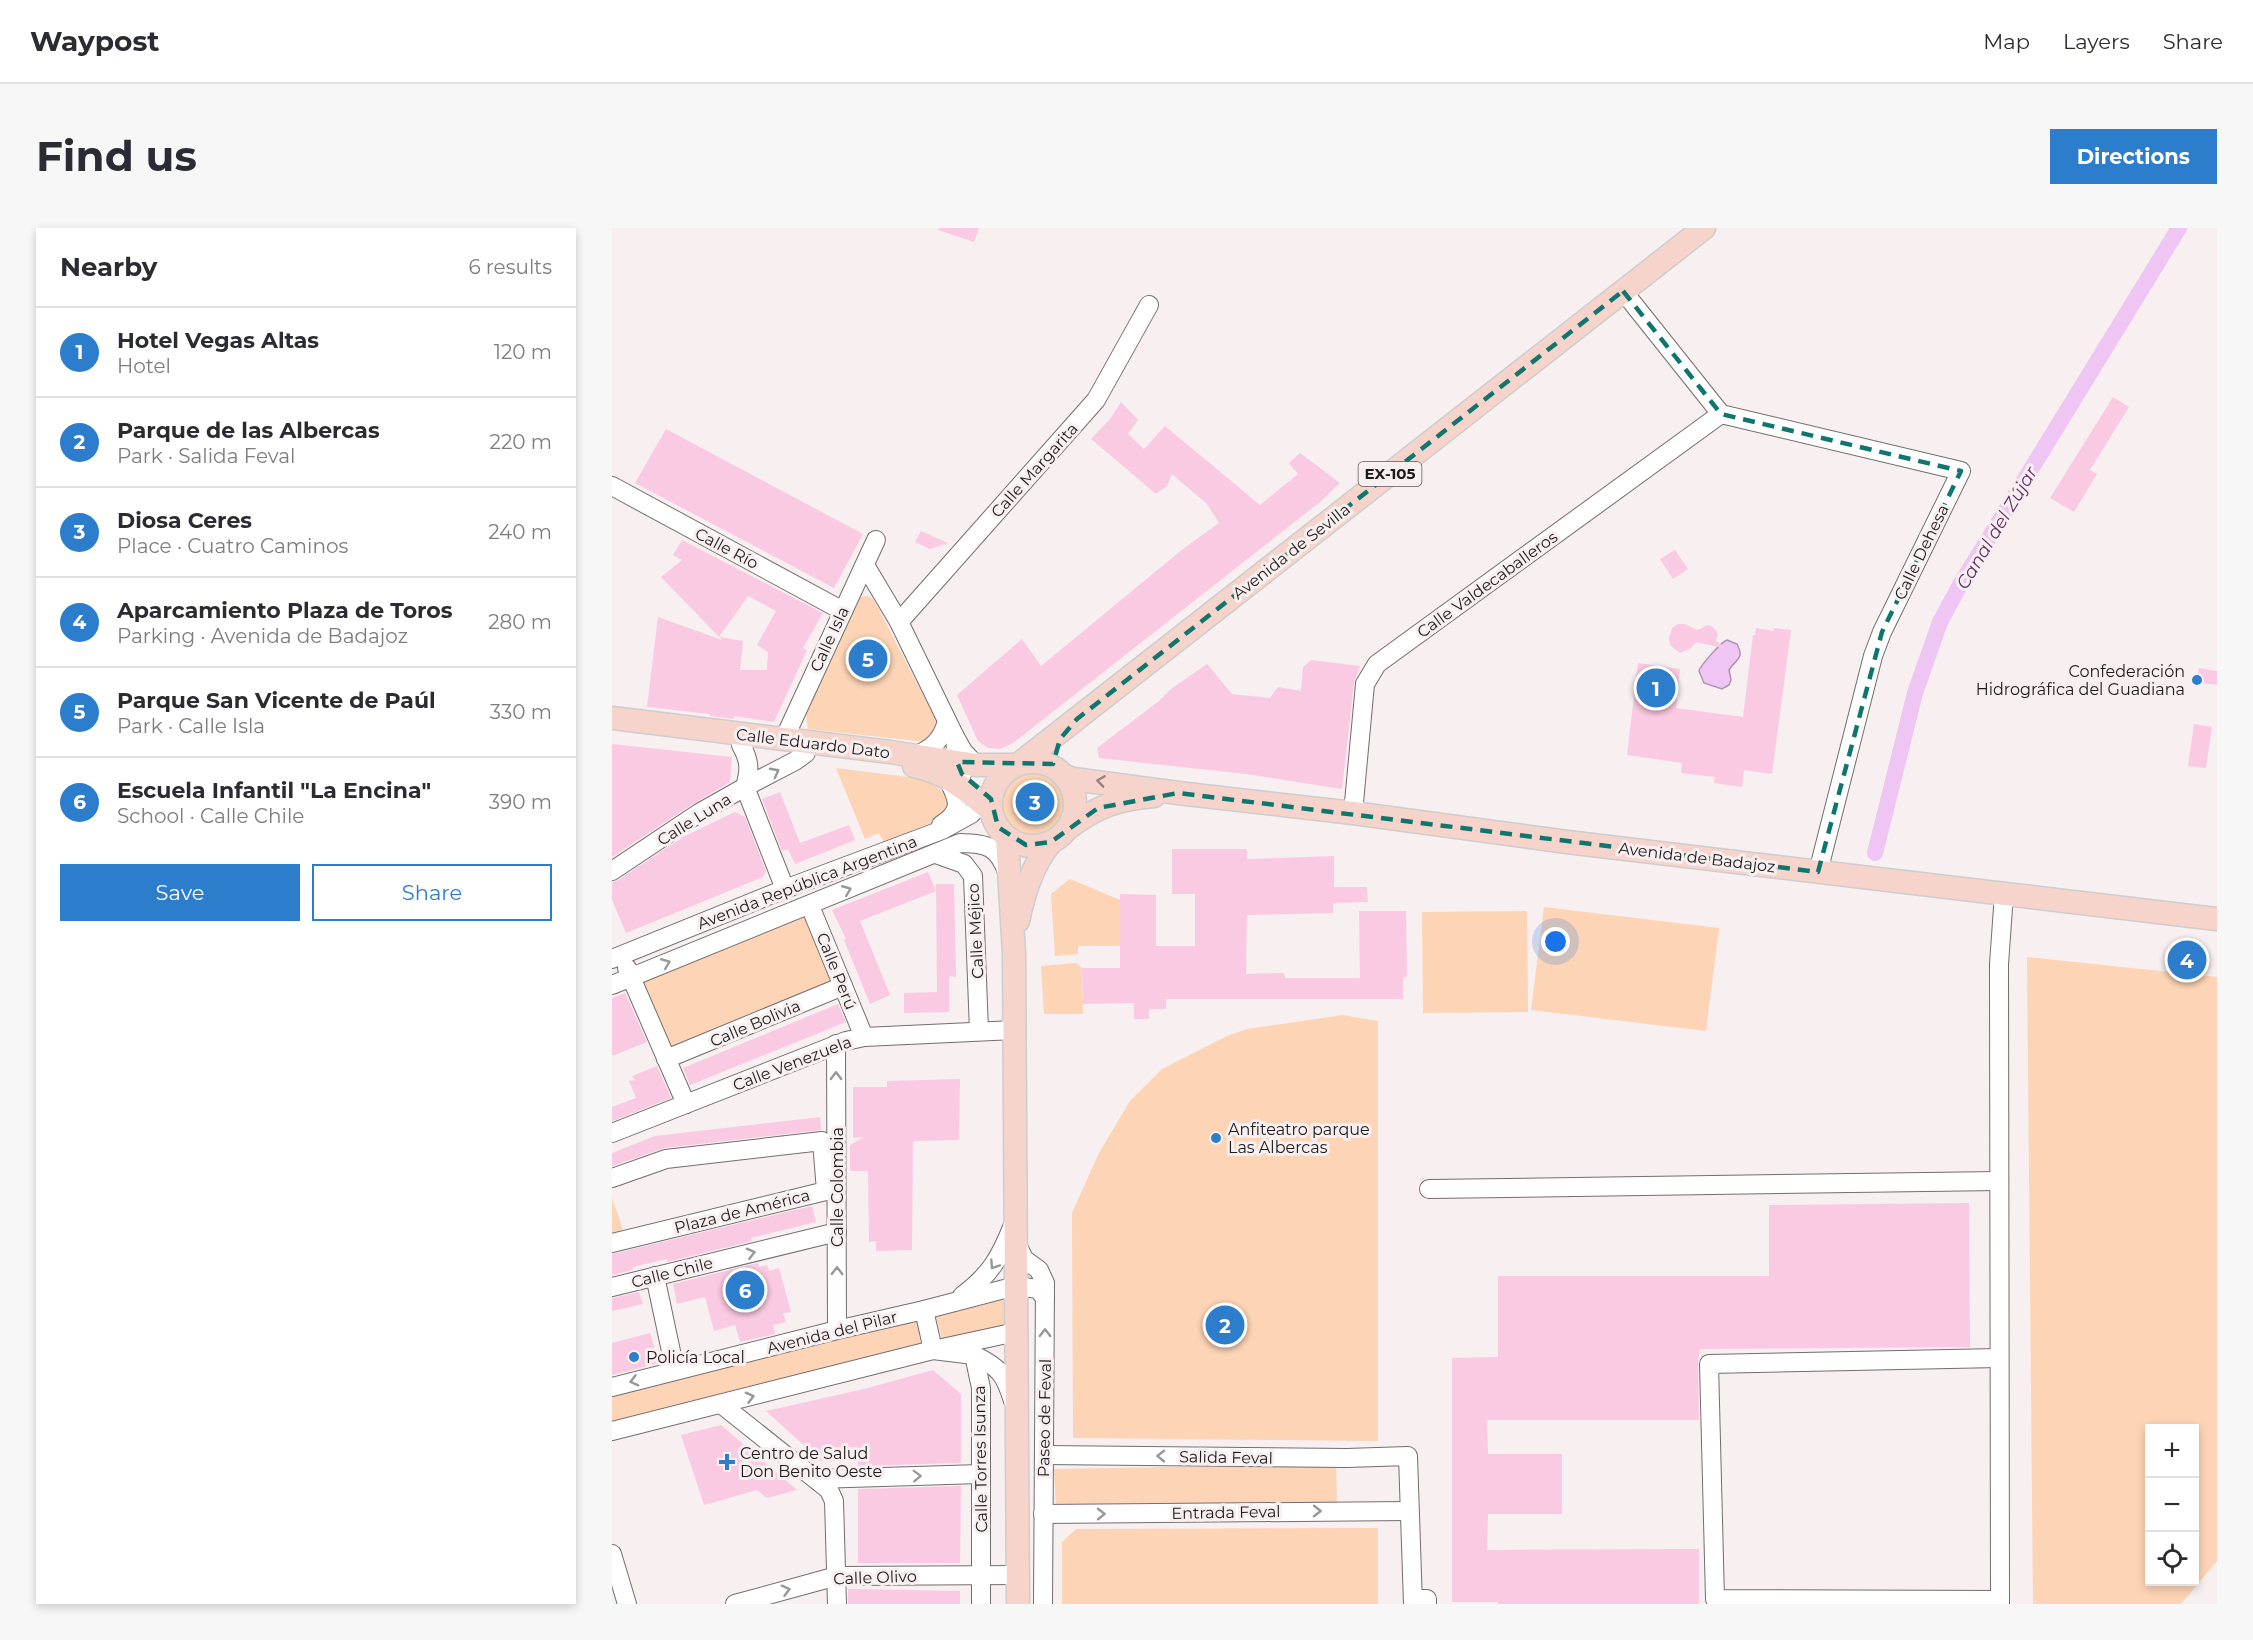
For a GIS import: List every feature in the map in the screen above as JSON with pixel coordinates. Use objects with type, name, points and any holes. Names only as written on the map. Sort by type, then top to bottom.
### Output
[{"type":"main road","name":"Avenida de Sevilla","points":[[1017,764],[1704,228]]},
{"type":"main road","name":"Calle Eduardo Dato","points":[[612,718],[914,756],[960,769],[973,794],[989,800]]},
{"type":"main road","name":"Avenida de Sevilla","points":[[1062,772],[1054,758],[1060,739],[1077,719]]},
{"type":"main road","name":"Calle Eduardo Dato","points":[[612,729],[926,768],[960,769],[1017,764]]},
{"type":"main road","points":[[1038,761],[1073,779],[1178,794],[1138,797],[1098,808],[1059,836],[1038,846],[1026,845],[1005,835],[994,821],[989,800],[999,779],[1017,764],[1038,761]]},
{"type":"main road","points":[[1014,943],[1027,885],[1037,860],[1073,819],[1076,807],[1075,795],[1062,772]]},
{"type":"main road","name":"Avenida de Badajoz","points":[[1178,794],[1353,813],[1579,843],[2217,919]]},
{"type":"main road","points":[[1005,835],[1014,943],[1018,1604]]},
{"type":"street","points":[[1623,291],[1721,414]]},
{"type":"street","name":"Calle Margarita","points":[[899,622],[1096,400],[1149,305]]},
{"type":"street","name":"Calle Valdecaballeros","points":[[1353,813],[1365,684],[1377,664],[1721,414]]},
{"type":"street","name":"Calle Dehesa","points":[[1721,414],[1961,471],[1876,648],[1818,872]]},
{"type":"street","name":"Calle Río","points":[[612,486],[843,610]]},
{"type":"street","name":"Calle Isla","points":[[783,739],[876,540]]},
{"type":"street","points":[[865,565],[899,622],[963,751],[956,795],[958,805],[956,812],[944,823],[919,838]]},
{"type":"street","points":[[914,756],[929,750],[944,731],[951,729]]},
{"type":"street","points":[[741,745],[750,769],[745,787]]},
{"type":"street","points":[[745,787],[806,753]]},
{"type":"street","name":"Calle Luna","points":[[612,871],[699,813],[745,787],[785,889]]},
{"type":"street","name":"Avenida República Argentina","points":[[617,957],[955,824],[989,800]]},
{"type":"street","name":"Avenida República Argentina","points":[[612,985],[960,843],[984,834],[1005,835]]},
{"type":"street","points":[[960,843],[976,843],[995,850],[1002,859],[1008,874]]},
{"type":"street","name":"Calle Méjico","points":[[936,854],[964,864],[973,876],[979,1031]]},
{"type":"street","points":[[2000,1358],[1710,1364],[1715,1599],[2000,1602],[2000,1358],[1999,964],[2004,894]]},
{"type":"street","name":"Calle Perú","points":[[810,906],[864,1037]]},
{"type":"street","points":[[617,957],[631,977],[686,1104]]},
{"type":"street","name":"Calle Bolivia","points":[[666,1059],[843,986]]},
{"type":"street","name":"Calle Venezuela","points":[[612,1132],[836,1044],[864,1037],[1015,1030]]},
{"type":"street","name":"Calle Colombia","points":[[836,1044],[837,1330]]},
{"type":"street","name":"Plaza de América","points":[[612,1178],[666,1159],[822,1142],[826,1191],[612,1243]]},
{"type":"street","points":[[1429,1189],[1999,1181]]},
{"type":"street","points":[[957,1300],[981,1282],[994,1267],[1016,1218]]},
{"type":"street","name":"Calle Chile","points":[[612,1287],[837,1232]]},
{"type":"street","name":"Paseo de Feval","points":[[1016,1242],[1024,1259],[1039,1270],[1045,1282],[1043,1604]]},
{"type":"street","points":[[655,1276],[675,1370]]},
{"type":"street","points":[[1016,1286],[1038,1289],[1045,1298]]},
{"type":"street","name":"Avenida del Pilar","points":[[612,1387],[1016,1286]]},
{"type":"street","points":[[924,1310],[933,1350]]},
{"type":"street","points":[[612,1431],[933,1350],[1016,1332]]},
{"type":"street","points":[[933,1350],[974,1355],[994,1364],[1007,1380],[1016,1416]]},
{"type":"street","name":"Calle Torres Isunza","points":[[974,1355],[981,1388],[981,1604]]},
{"type":"street","points":[[721,1404],[829,1490],[834,1501],[837,1604]]},
{"type":"street","name":"Salida Feval","points":[[1044,1455],[1347,1458],[1408,1456],[1409,1511]]},
{"type":"street","points":[[816,1479],[981,1474]]},
{"type":"street","points":[[1409,1511],[1417,1602]]},
{"type":"street","name":"Entrada Feval","points":[[1043,1514],[1409,1511]]},
{"type":"street","points":[[612,1554],[627,1604]]},
{"type":"street","name":"Calle Olivo","points":[[735,1604],[837,1576],[1018,1575]]},
{"type":"highlighted area","points":[[1623,291],[1721,414],[1961,471],[1882,632],[1818,872],[1178,793],[1098,808],[1051,842],[1026,845],[998,827],[991,799],[962,774],[957,762],[1053,764],[1060,739],[1077,719]]},
{"type":"shaded area","points":[[861,597],[872,598],[876,604],[938,724],[927,742],[808,729],[806,714],[856,604]]},
{"type":"shaded area","points":[[1727,640],[1737,644],[1740,656],[1729,670],[1731,680],[1729,685],[1722,689],[1704,683],[1699,671],[1711,654]]},
{"type":"shaded area","points":[[1026,762],[1042,762],[1057,769],[1068,780],[1075,795],[1072,819],[1063,832],[1042,844],[1026,844],[1011,837],[1000,826],[993,811],[993,795],[1000,780],[1011,769]]},
{"type":"shaded area","points":[[836,768],[924,779],[945,793],[949,804],[941,819],[884,842],[879,833],[865,839]]},
{"type":"shaded area","points":[[1070,879],[1120,900],[1120,946],[1078,946],[1078,954],[1055,956],[1051,894]]},
{"type":"shaded area","points":[[1544,907],[1719,928],[1706,1031],[1531,1010]]},
{"type":"shaded area","points":[[1527,911],[1528,1012],[1423,1013],[1422,912]]},
{"type":"shaded area","points":[[808,914],[836,983],[671,1052],[641,981]]},
{"type":"shaded area","points":[[2027,957],[2217,977],[2217,1561],[2199,1582],[2199,1424],[2145,1424],[2145,1586],[2196,1586],[2181,1604],[2033,1604]]},
{"type":"shaded area","points":[[1076,963],[1082,968],[1083,1014],[1044,1014],[1041,966]]},
{"type":"shaded area","points":[[1343,1015],[1378,1021],[1378,1441],[1073,1438],[1072,1213],[1099,1153],[1130,1101],[1162,1069],[1227,1036],[1247,1029]]},
{"type":"shaded area","points":[[612,1198],[623,1230],[612,1234]]},
{"type":"shaded area","points":[[1007,1296],[1008,1325],[943,1343],[935,1314]]},
{"type":"shaded area","points":[[917,1320],[921,1345],[612,1427],[612,1392]]},
{"type":"shaded area","points":[[1336,1464],[1337,1505],[1056,1509],[1054,1469]]},
{"type":"shaded area","points":[[1378,1528],[1378,1604],[1062,1604],[1062,1542],[1076,1529]]},
{"type":"building","points":[[939,228],[979,228],[974,242],[938,230]]},
{"type":"building","points":[[2113,397],[2129,407],[2090,470],[2097,474],[2074,512],[2050,498]]},
{"type":"building","points":[[1121,402],[1138,420],[1128,434],[1144,449],[1165,426],[1260,505],[1298,474],[1289,463],[1300,453],[1340,483],[1320,502],[1013,743],[1000,749],[988,748],[978,741],[957,695],[1022,639],[1041,666],[1183,549],[1219,523],[1207,504],[1172,474],[1167,486],[1156,494],[1091,439],[1110,419]]},
{"type":"building","points":[[666,429],[863,534],[834,588],[635,483]]},
{"type":"building","points":[[921,531],[948,543],[930,549],[915,542]]},
{"type":"building","points":[[682,540],[823,613],[803,648],[807,650],[774,722],[647,707],[658,617],[722,640],[719,637],[661,577],[682,560],[673,555]],"holes":[[[748,596],[776,611],[757,645],[768,652],[767,670],[740,670],[743,641],[719,637]]]},
{"type":"building","points":[[1675,550],[1688,569],[1673,579],[1660,559]]},
{"type":"building","points":[[1678,624],[1685,624],[1697,630],[1708,625],[1713,627],[1718,634],[1716,641],[1723,648],[1696,642],[1691,648],[1680,653],[1670,645],[1669,638],[1672,628]]},
{"type":"building","points":[[1756,628],[1774,631],[1774,628],[1791,630],[1772,774],[1744,770],[1742,787],[1714,783],[1715,777],[1681,773],[1682,763],[1627,755],[1638,663],[1680,669],[1676,708],[1743,717],[1753,635],[1755,636]]},
{"type":"building","points":[[1311,660],[1360,666],[1354,683],[1342,789],[1246,774],[1099,758],[1097,748],[1159,701],[1171,689],[1207,664],[1232,694],[1270,698],[1278,687],[1301,691],[1303,667]]},
{"type":"building","points":[[2199,668],[2217,671],[2217,685],[2197,682]]},
{"type":"building","points":[[2194,724],[2212,727],[2206,768],[2188,766]]},
{"type":"building","points":[[612,744],[732,757],[730,782],[612,857]]},
{"type":"building","points":[[780,792],[800,843],[849,825],[855,840],[795,864],[788,849],[782,851],[762,799]]},
{"type":"building","points":[[735,812],[745,817],[766,871],[763,877],[626,933],[612,900],[612,882],[683,837]]},
{"type":"building","points":[[1172,849],[1247,849],[1247,859],[1334,856],[1334,887],[1367,887],[1368,902],[1333,903],[1333,913],[1247,915],[1246,974],[1284,973],[1285,978],[1360,978],[1359,911],[1406,911],[1407,977],[1403,977],[1403,999],[1166,999],[1166,1009],[1149,1009],[1149,1019],[1134,1019],[1134,1003],[1083,1004],[1082,968],[1120,968],[1120,894],[1156,895],[1156,946],[1195,946],[1195,894],[1172,894]]},
{"type":"building","points":[[928,872],[936,891],[860,921],[890,995],[870,1004],[844,940],[846,939],[832,910]]},
{"type":"building","points":[[936,884],[954,884],[956,977],[949,976],[949,1012],[904,1013],[904,993],[937,992]]},
{"type":"building","points":[[625,993],[647,1042],[612,1056],[612,998]]},
{"type":"building","points":[[838,1004],[846,1022],[690,1085],[683,1068]]},
{"type":"building","points":[[657,1066],[671,1098],[612,1121],[612,1107],[636,1098],[629,1081],[635,1080],[632,1076]]},
{"type":"building","points":[[960,1079],[959,1140],[913,1141],[912,1250],[876,1251],[876,1241],[869,1242],[868,1171],[850,1171],[850,1145],[864,1137],[853,1138],[853,1087],[887,1087],[887,1081]]},
{"type":"building","points":[[820,1117],[821,1130],[664,1148],[612,1166],[612,1153],[655,1136]]},
{"type":"building","points":[[1969,1203],[1970,1347],[1700,1349],[1699,1420],[1487,1420],[1488,1454],[1562,1454],[1562,1514],[1488,1514],[1487,1550],[1699,1549],[1699,1604],[1452,1602],[1452,1358],[1498,1357],[1498,1276],[1769,1276],[1769,1205]]},
{"type":"building","points":[[812,1206],[816,1222],[667,1262],[667,1259],[633,1267],[633,1270],[612,1275],[612,1254]]},
{"type":"building","points":[[758,1263],[759,1267],[767,1265],[769,1271],[779,1268],[791,1312],[783,1313],[786,1322],[773,1325],[775,1334],[740,1342],[735,1325],[714,1331],[705,1297],[677,1304],[673,1284]]},
{"type":"building","points":[[639,1292],[643,1304],[612,1311],[612,1298]]},
{"type":"building","name":"Policía Local","points":[[650,1333],[659,1363],[612,1375],[612,1343]]},
{"type":"building","points":[[933,1370],[961,1394],[961,1463],[858,1466],[858,1461],[821,1461],[766,1411],[868,1388]]},
{"type":"building","name":"Centro de Salud Don Benito Oeste","points":[[721,1425],[797,1490],[767,1498],[757,1490],[704,1505],[681,1435]]},
{"type":"building","points":[[961,1486],[960,1563],[858,1563],[858,1489]]},
{"type":"building","points":[[848,1589],[960,1591],[960,1604],[848,1604]]},
{"type":"waterway","name":"Canal del Zújar","points":[[1875,853],[1915,693],[1940,622],[1960,585],[2179,228]]},
{"type":"place","name":"Parque San Vicente de Paúl","points":[[868,659]]},
{"type":"place","name":"Confederación Hidrográfica del Guadiana","points":[[2197,680]]},
{"type":"place","name":"Hotel Vegas Altas","points":[[1656,688]]},
{"type":"place","name":"Diosa Ceres","points":[[1035,802]]},
{"type":"place","name":"Aparcamiento Plaza de Toros","points":[[2187,960]]},
{"type":"place","name":"Anfiteatro parque Las Albercas","points":[[1216,1138]]},
{"type":"place","name":"Escuela Infantil \"La Encina\"","points":[[745,1290]]},
{"type":"place","name":"Parque de las Albercas","points":[[1225,1325]]},
{"type":"place","name":"Policía Local","points":[[634,1357]]},
{"type":"place","name":"Centro de Salud Don Benito Oeste","points":[[727,1462]]}]
